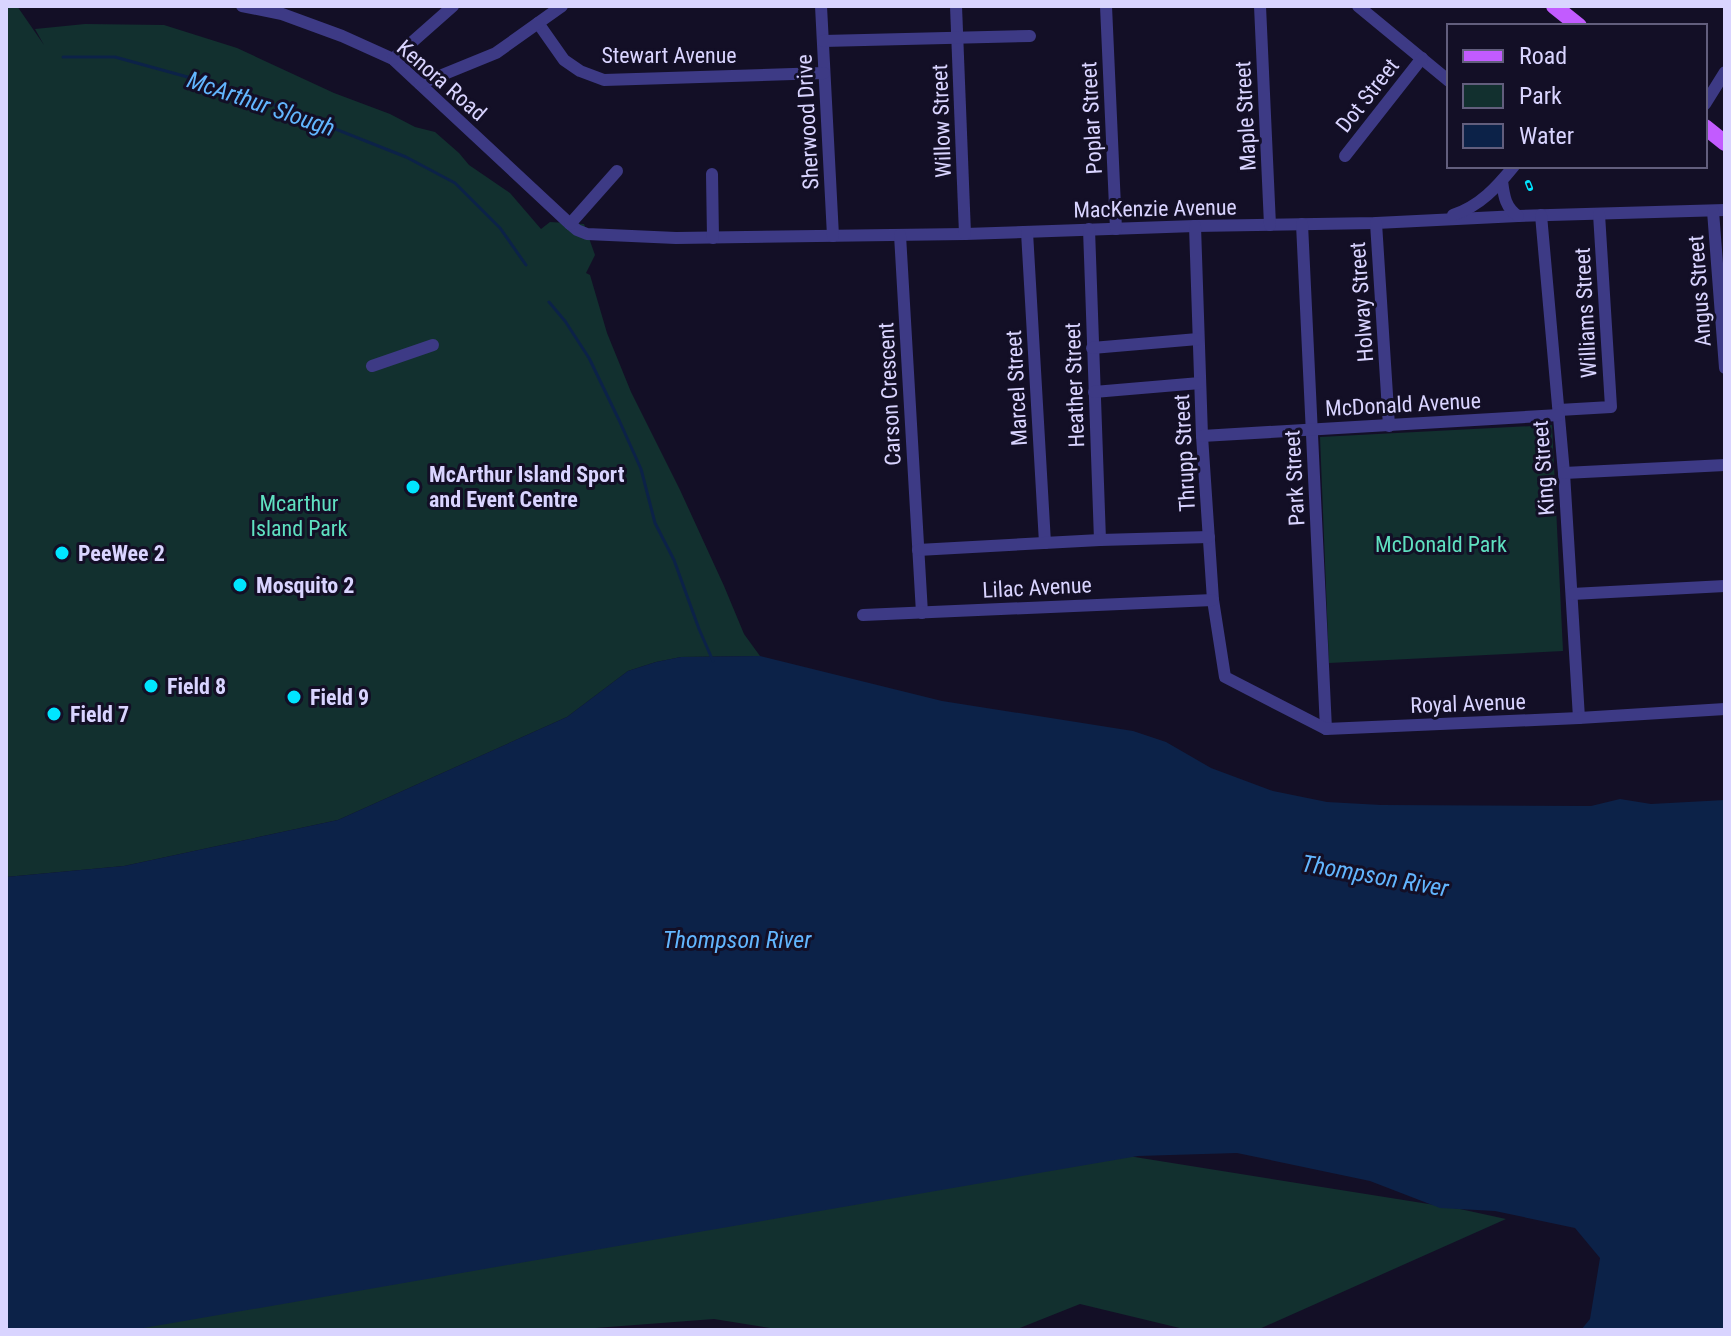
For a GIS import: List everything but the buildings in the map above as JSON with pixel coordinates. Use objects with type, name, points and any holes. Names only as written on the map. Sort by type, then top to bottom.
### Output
[{"type":"main road","points":[[1554,6],[1576,24]]},
{"type":"main road","points":[[1707,129],[1725,143]]},
{"type":"street","name":"Kenora Road","points":[[242,6],[282,14],[393,59],[570,224],[587,234]]},
{"type":"street","points":[[393,59],[453,6]]},
{"type":"street","points":[[420,84],[496,53],[562,6]]},
{"type":"street","name":"Sherwood Drive","points":[[821,6],[833,236]]},
{"type":"street","name":"Willow Street","points":[[956,6],[965,234]]},
{"type":"street","name":"Poplar Street","points":[[1106,6],[1116,229]]},
{"type":"street","name":"Maple Street","points":[[1260,6],[1270,225]]},
{"type":"street","points":[[1358,6],[1447,79]]},
{"type":"street","name":"Stewart Avenue","points":[[538,23],[564,60],[580,71],[604,80],[824,73]]},
{"type":"street","points":[[823,41],[1030,36]]},
{"type":"street","name":"Dot Street","points":[[1345,156],[1422,58]]},
{"type":"street","points":[[1707,101],[1725,72]]},
{"type":"street","points":[[1434,220],[1466,210],[1483,199],[1512,168]]},
{"type":"street","points":[[570,224],[617,171]]},
{"type":"street","points":[[712,174],[713,238]]},
{"type":"street","points":[[1502,181],[1505,201],[1518,216]]},
{"type":"street","name":"MacKenzie Avenue","points":[[587,234],[676,238],[965,234],[1719,210]]},
{"type":"street","name":"Angus Street","points":[[1719,210],[1725,368]]},
{"type":"street","name":"Williams Street","points":[[1559,413],[1611,407],[1599,214]]},
{"type":"street","name":"King Street","points":[[1541,215],[1564,473],[1579,718]]},
{"type":"street","name":"Holway Street","points":[[1376,223],[1389,426]]},
{"type":"street","name":"Park Street","points":[[1302,224],[1326,729]]},
{"type":"street","name":"Thrupp Street","points":[[1195,226],[1202,436],[1213,600],[1225,677]]},
{"type":"street","name":"Heather Street","points":[[1089,229],[1100,540]]},
{"type":"street","name":"Marcel Street","points":[[1027,232],[1045,543]]},
{"type":"street","name":"Carson Crescent","points":[[900,235],[922,613]]},
{"type":"street","points":[[1092,348],[1198,339]]},
{"type":"street","points":[[372,366],[433,345]]},
{"type":"street","points":[[1094,392],[1200,383]]},
{"type":"street","name":"McDonald Avenue","points":[[1202,436],[1559,413]]},
{"type":"street","points":[[1564,473],[1725,465]]},
{"type":"street","points":[[918,550],[1209,537]]},
{"type":"street","points":[[1572,594],[1725,586]]},
{"type":"street","name":"Lilac Avenue","points":[[863,615],[1213,600]]},
{"type":"street","name":"Royal Avenue","points":[[1225,677],[1326,729],[1725,709]]},
{"type":"green space","name":"Mcarthur Island Park","points":[[6,6],[17,6],[44,45],[35,29],[85,24],[164,25],[237,48],[334,93],[415,127],[435,132],[469,165],[510,193],[541,229],[550,222],[584,224],[595,255],[586,273],[590,275],[607,333],[631,392],[680,490],[744,634],[760,656],[681,657],[628,671],[567,717],[338,820],[124,866],[6,877]]},
{"type":"green space","name":"McDonald Park","points":[[1552,425],[1563,651],[1329,663],[1320,437]]},
{"type":"green space","points":[[972,1131],[1506,1219],[1257,1330],[1188,1330],[1080,1304],[1015,1330],[783,1330],[714,1319],[569,1330],[111,1330]]},
{"type":"water","name":"Thompson River","points":[[760,656],[942,701],[1133,731],[1166,742],[1211,768],[1273,791],[1327,802],[1591,806],[1620,799],[1651,804],[1725,800],[1725,1330],[1581,1330],[1590,1319],[1600,1258],[1575,1228],[1495,1211],[1440,1208],[1370,1181],[1237,1153],[1138,1156],[132,1330],[6,1330],[6,877],[124,866],[338,820],[567,717],[628,671],[681,657]]},
{"type":"waterway","name":"McArthur Slough","points":[[63,57],[115,57],[242,92],[406,157],[455,183],[500,228],[526,265]]},
{"type":"waterway","points":[[549,302],[589,358],[619,420],[641,469],[655,523],[674,560],[713,661]]},
{"type":"railway","points":[[1528,183],[1530,188]]},
{"type":"place","name":"McArthur Island Sport and Event Centre","points":[[413,487]]},
{"type":"place","name":"PeeWee 2","points":[[62,553]]},
{"type":"place","name":"Mosquito 2","points":[[240,585]]},
{"type":"place","name":"Field 8","points":[[151,686]]},
{"type":"place","name":"Field 9","points":[[294,697]]},
{"type":"place","name":"Field 7","points":[[54,714]]}]
